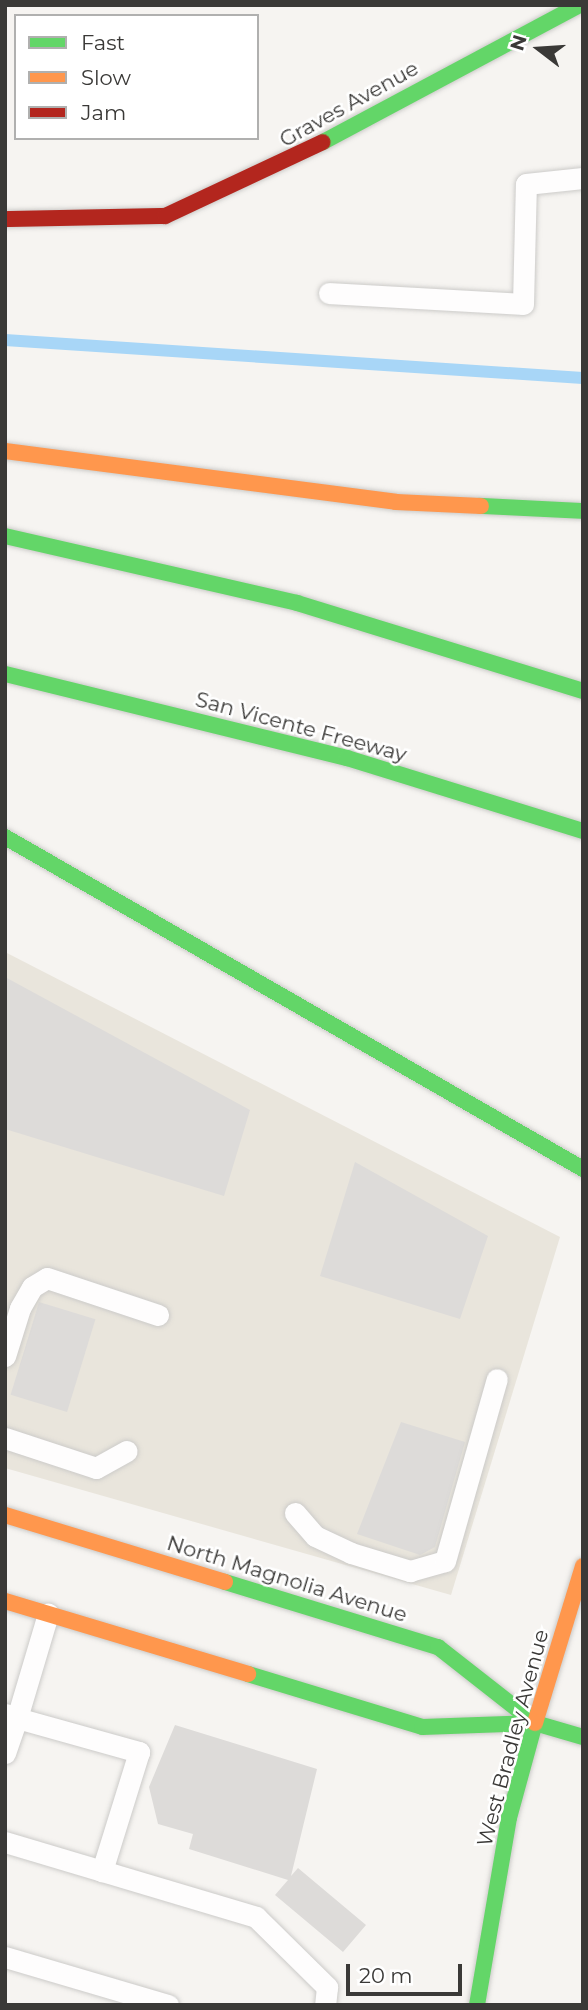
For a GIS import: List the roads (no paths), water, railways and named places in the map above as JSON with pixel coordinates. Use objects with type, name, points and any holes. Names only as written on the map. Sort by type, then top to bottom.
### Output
[{"type":"main road","name":"Graves Avenue","points":[[5,219],[165,216],[273,169],[580,5]]},
{"type":"main road","points":[[5,451],[396,502],[583,511]]},
{"type":"main road","points":[[5,537],[297,603],[583,691]]},
{"type":"main road","name":"San Vicente Freeway","points":[[5,674],[346,758],[583,831]]},
{"type":"main road","points":[[5,837],[514,1133],[583,1169]]},
{"type":"main road","points":[[514,1133],[583,1187]]},
{"type":"main road","name":"North Magnolia Avenue","points":[[5,1515],[438,1647],[535,1723]]},
{"type":"main road","name":"West Bradley Avenue","points":[[477,2005],[509,1818],[535,1723],[581,1578]]},
{"type":"main road","name":"North Magnolia Avenue","points":[[5,1601],[422,1727],[535,1723],[583,1737]]},
{"type":"lane","points":[[329,293],[523,304],[526,184],[583,178]]},
{"type":"lane","points":[[5,1356],[20,1308],[32,1287],[47,1278],[158,1315]]},
{"type":"lane","points":[[295,1513],[315,1536],[351,1553],[411,1571],[446,1561],[497,1379]]},
{"type":"lane","points":[[5,1438],[96,1468],[127,1451]]},
{"type":"lane","points":[[5,1753],[11,1716],[48,1614]]},
{"type":"lane","points":[[11,1716],[139,1752],[102,1871]]},
{"type":"lane","points":[[5,1842],[256,1917],[327,1987],[326,2005]]},
{"type":"lane","points":[[5,1957],[168,2005]]},
{"type":"waterway","points":[[5,340],[583,378]]}]
